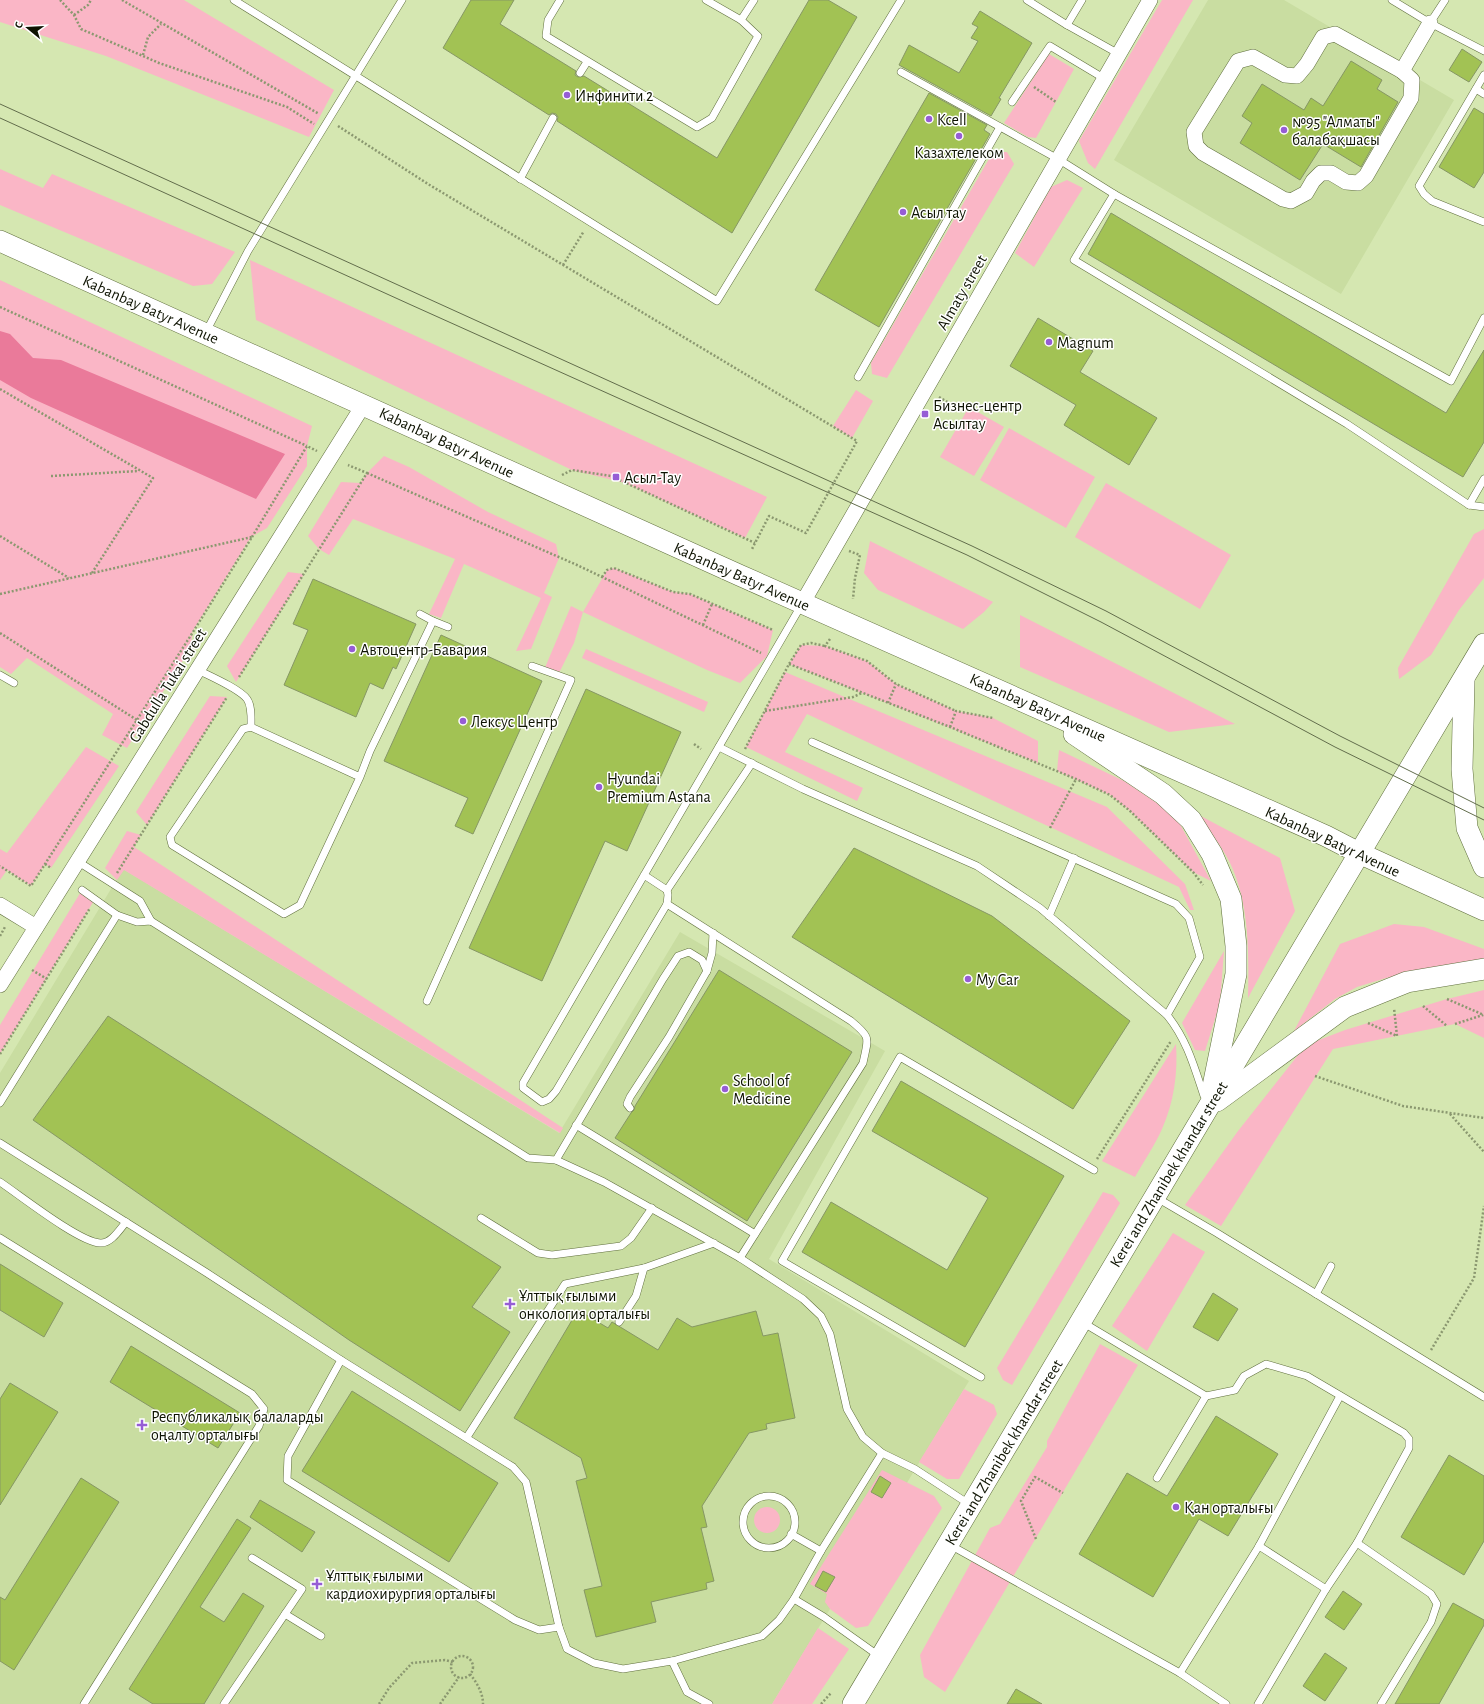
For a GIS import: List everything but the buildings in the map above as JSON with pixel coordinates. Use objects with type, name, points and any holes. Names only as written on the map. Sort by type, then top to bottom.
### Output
[{"type":"main road","name":"Kabanbay Batyr Avenue","points":[[0,241],[364,404],[616,520],[804,602],[1318,833],[1484,910]]},
{"type":"main road","name":"Kerei and Zhanibek khandar street","points":[[853,1704],[1484,644]]},
{"type":"main road","points":[[1464,678],[1462,769],[1466,828],[1484,867]]},
{"type":"main road","points":[[1026,702],[1163,794],[1191,820],[1212,854],[1231,899],[1236,946],[1236,974],[1208,1107]]},
{"type":"main road","points":[[1208,1107],[1344,1007],[1407,982],[1484,969]]},
{"type":"street","name":"Almaty street","points":[[804,602],[1150,0]]},
{"type":"street","points":[[1402,71],[1430,23]]},
{"type":"street","points":[[1336,34],[1402,71],[1412,80],[1411,98],[1366,176],[1358,183],[1346,182],[1331,173],[1321,173],[1313,181],[1306,193],[1291,201],[1282,199],[1203,153],[1196,146],[1194,132],[1238,60],[1253,57],[1285,75],[1297,76],[1307,64],[1323,37],[1336,34]]},
{"type":"street","name":"Gabdulla Tukai street","points":[[0,985],[76,861],[198,670],[364,404]]},
{"type":"street","points":[[0,905],[36,927]]},
{"type":"lane","points":[[234,0],[717,301],[901,0]]},
{"type":"lane","points":[[206,333],[248,251],[402,0]]},
{"type":"lane","points":[[560,0],[548,20],[546,36],[586,62],[697,127],[712,118],[758,36],[741,20],[706,0]]},
{"type":"lane","points":[[741,20],[754,0]]},
{"type":"lane","points":[[1027,0],[1067,25],[1119,54]]},
{"type":"lane","points":[[1067,25],[1082,0]]},
{"type":"lane","points":[[1392,0],[1430,23],[1484,51]]},
{"type":"lane","points":[[1430,23],[1445,0]]},
{"type":"lane","points":[[1012,102],[1050,46],[1105,79]]},
{"type":"lane","points":[[580,73],[586,62]]},
{"type":"lane","points":[[901,72],[1058,159],[1114,194],[1451,381],[1484,318]]},
{"type":"lane","points":[[1484,76],[1419,186],[1424,194],[1432,201],[1484,222]]},
{"type":"lane","points":[[1476,89],[1484,94]]},
{"type":"lane","points":[[520,179],[553,118]]},
{"type":"lane","points":[[858,377],[1000,127]]},
{"type":"lane","points":[[1114,194],[1074,260],[1347,424],[1469,504],[1484,507]]},
{"type":"lane","points":[[1469,504],[1484,479]]},
{"type":"lane","points":[[752,763],[667,890],[667,904],[556,1091],[549,1099],[542,1102],[523,1088],[523,1083],[804,602]]},
{"type":"lane","points":[[420,614],[448,628]]},
{"type":"lane","points":[[360,777],[251,727],[243,729],[170,837],[172,845],[284,914],[300,905],[360,777],[370,751],[433,621]]},
{"type":"lane","points":[[426,1001],[571,680],[532,666]]},
{"type":"lane","points":[[198,670],[233,688],[247,699],[251,712],[251,727]]},
{"type":"lane","points":[[0,676],[14,683]]},
{"type":"lane","points":[[812,742],[1176,904],[1189,918],[1200,957],[1167,1015]]},
{"type":"lane","points":[[719,747],[803,788],[977,866],[1040,908],[1167,1015],[1178,1029],[1189,1050],[1208,1107]]},
{"type":"lane","points":[[1049,916],[1074,858]]},
{"type":"lane","points":[[76,861],[140,901],[151,921],[528,1158],[556,1160],[604,1182],[740,1258],[803,1299],[821,1316],[830,1334],[847,1409],[863,1436],[882,1454],[915,1469],[971,1506]]},
{"type":"lane","points":[[644,875],[667,890]]},
{"type":"lane","points":[[82,890],[117,915],[137,922],[151,921]]},
{"type":"lane","points":[[667,904],[852,1021],[864,1031],[868,1040],[863,1063],[740,1258]]},
{"type":"lane","points":[[0,1103],[117,915]]},
{"type":"lane","points":[[630,1108],[627,1104],[630,1097],[669,1037],[707,971],[712,953],[713,933]]},
{"type":"lane","points":[[556,1160],[662,979],[678,956],[689,952],[702,960],[707,971]]},
{"type":"lane","points":[[981,1376],[782,1261],[900,1057],[1093,1169]]},
{"type":"lane","points":[[576,1124],[755,1234]]},
{"type":"lane","points":[[0,1143],[341,1360],[514,1467],[526,1482],[558,1627],[567,1648],[594,1663],[623,1669],[672,1661],[762,1636],[779,1620],[794,1599],[821,1551],[882,1454]]},
{"type":"lane","points":[[0,1182],[81,1237],[101,1243],[110,1240],[126,1222]]},
{"type":"lane","points":[[1155,1197],[1217,1233],[1484,1397]]},
{"type":"lane","points":[[480,1218],[538,1253],[552,1255],[621,1246],[631,1238],[652,1208]]},
{"type":"lane","points":[[0,1238],[252,1394],[264,1409],[259,1426],[84,1704]]},
{"type":"lane","points":[[467,1437],[565,1284],[644,1268],[714,1243]]},
{"type":"lane","points":[[1316,1294],[1331,1266]]},
{"type":"lane","points":[[618,1322],[636,1296],[644,1268]]},
{"type":"lane","points":[[1081,1321],[1206,1396],[1235,1390],[1244,1376],[1266,1364],[1307,1376],[1404,1433],[1409,1439],[1409,1448],[1356,1543],[1326,1589],[1261,1703]]},
{"type":"lane","points":[[341,1360],[288,1456],[287,1480],[515,1620],[539,1630],[558,1627]]},
{"type":"lane","points":[[1157,1478],[1206,1396]]},
{"type":"lane","points":[[1180,1673],[1258,1546],[1340,1396]]},
{"type":"lane","points":[[773,1496],[781,1499],[788,1505],[793,1513],[794,1521],[791,1534],[782,1544],[775,1547],[767,1548],[759,1546],[747,1536],[744,1528],[745,1512],[752,1503],[764,1497],[773,1496]]},
{"type":"lane","points":[[791,1534],[821,1551]]},
{"type":"lane","points":[[1356,1543],[1431,1594],[1437,1604],[1431,1622],[1381,1704]]},
{"type":"lane","points":[[948,1544],[1180,1673],[1226,1704]]},
{"type":"lane","points":[[1258,1546],[1326,1589]]},
{"type":"lane","points":[[224,1704],[302,1589],[252,1558]]},
{"type":"lane","points":[[794,1599],[824,1617],[881,1657]]},
{"type":"lane","points":[[285,1614],[321,1636]]},
{"type":"lane","points":[[672,1661],[687,1692],[709,1704]]},
{"type":"path","points":[[60,0],[74,15],[81,29],[143,56],[287,108],[323,130]]},
{"type":"path","points":[[74,15],[88,5],[91,0]]},
{"type":"path","points":[[122,0],[161,24],[329,120],[428,184],[858,441],[806,533],[769,516],[752,549]]},
{"type":"path","points":[[143,56],[148,37],[161,24]]},
{"type":"path","points":[[1026,82],[1056,102]]},
{"type":"path","points":[[563,265],[589,222]]},
{"type":"path","points":[[0,307],[322,454]]},
{"type":"path","points":[[0,390],[153,478],[92,573]]},
{"type":"path","points":[[0,866],[31,886],[252,537],[307,446]]},
{"type":"path","points":[[348,465],[602,577],[768,656]]},
{"type":"path","points":[[51,476],[139,470]]},
{"type":"path","points":[[560,476],[572,470],[611,476],[755,543]]},
{"type":"path","points":[[111,883],[367,473]]},
{"type":"path","points":[[0,536],[69,578]]},
{"type":"path","points":[[0,594],[252,537]]},
{"type":"path","points":[[844,549],[860,555],[855,578],[853,598]]},
{"type":"path","points":[[602,577],[607,570],[614,568],[673,592],[690,594],[773,630],[772,636]]},
{"type":"path","points":[[703,625],[712,604]]},
{"type":"path","points":[[0,633],[137,720]]},
{"type":"path","points":[[825,646],[830,639]]},
{"type":"path","points":[[740,758],[789,664],[801,645],[811,643],[825,646],[866,661],[896,684],[956,711],[993,718]]},
{"type":"path","points":[[789,664],[950,727],[1076,779],[1110,795],[1129,810],[1193,872],[1207,890]]},
{"type":"path","points":[[888,703],[896,684]]},
{"type":"path","points":[[764,712],[853,696],[862,693]]},
{"type":"path","points":[[950,727],[956,711]]},
{"type":"path","points":[[694,744],[701,749]]},
{"type":"path","points":[[1050,828],[1076,779]]},
{"type":"path","points":[[45,864],[51,868]]},
{"type":"path","points":[[0,1054],[95,899]]},
{"type":"path","points":[[0,935],[5,927]]},
{"type":"path","points":[[32,970],[47,979]]},
{"type":"path","points":[[1448,999],[1484,1015]]},
{"type":"path","points":[[1423,1006],[1446,1026]]},
{"type":"path","points":[[1368,1023],[1397,1036],[1396,1014]]},
{"type":"path","points":[[1455,1024],[1484,1015]]},
{"type":"path","points":[[1093,1169],[1178,1029]]},
{"type":"path","points":[[1316,1076],[1403,1106],[1484,1118]]},
{"type":"path","points":[[1449,1113],[1484,1152]]},
{"type":"path","points":[[1425,1361],[1474,1278],[1484,1206]]},
{"type":"path","points":[[1036,1539],[1021,1502],[1035,1477],[1063,1493]]},
{"type":"path","points":[[462,1655],[469,1658],[473,1665],[472,1672],[470,1674],[466,1677],[459,1677],[453,1672],[451,1665],[455,1658],[462,1655]]},
{"type":"path","points":[[380,1704],[389,1688],[412,1662],[446,1660],[453,1662]]},
{"type":"path","points":[[470,1674],[477,1682],[483,1698],[483,1704]]},
{"type":"path","points":[[440,1704],[459,1677]]},
{"type":"path","points":[[821,1704],[830,1693]]},
{"type":"shaded area","points":[[0,0],[184,0],[334,90],[309,137],[106,56],[0,22]]},
{"type":"shaded area","points":[[1162,0],[1193,0],[1095,169],[1088,163],[1079,141]]},
{"type":"shaded area","name":"№95 \"Алматы\" балабақшасы","points":[[1208,0],[1284,0],[1454,100],[1341,294],[1114,160]]},
{"type":"shaded area","points":[[1049,54],[1074,69],[1036,138],[1028,137],[1004,123]]},
{"type":"shaded area","points":[[993,152],[1007,152],[1014,164],[887,378],[872,374],[871,363]]},
{"type":"shaded area","points":[[0,169],[43,188],[52,174],[235,252],[212,284],[193,286],[0,205]]},
{"type":"shaded area","points":[[1067,180],[1083,188],[1034,267],[1015,253],[1051,187]]},
{"type":"shaded area","points":[[250,260],[767,497],[745,538],[625,483],[572,470],[256,320]]},
{"type":"shaded area","points":[[0,280],[312,426],[307,446],[307,466],[267,528],[251,537],[184,645],[193,632],[189,651],[127,748],[102,735],[113,714],[27,658],[11,674],[0,667]]},
{"type":"shaded area","points":[[0,331],[10,334],[33,358],[61,360],[285,454],[256,499],[31,398],[0,380]]},
{"type":"shaded area","points":[[856,390],[873,401],[852,438],[833,426]]},
{"type":"shaded area","points":[[969,407],[1004,427],[974,476],[940,457]]},
{"type":"shaded area","points":[[1009,428],[1095,477],[1066,528],[980,480]]},
{"type":"shaded area","points":[[384,456],[409,467],[488,512],[556,544],[559,558],[544,593],[552,597],[531,649],[516,651],[541,598],[464,564],[441,618],[429,614],[455,559],[353,519],[329,555],[319,549],[308,536],[341,482],[360,483],[367,473]]},
{"type":"shaded area","points":[[1106,483],[1231,555],[1200,609],[1075,537]]},
{"type":"shaded area","points":[[1484,529],[1484,578],[1459,610],[1431,655],[1399,679],[1398,668],[1474,534]]},
{"type":"shaded area","points":[[870,541],[993,602],[984,612],[963,629],[878,590],[864,573]]},
{"type":"shaded area","points":[[614,568],[673,592],[690,594],[773,630],[767,656],[740,683],[707,670],[583,612],[607,570]]},
{"type":"shaded area","points":[[288,572],[304,574],[236,682],[227,666]]},
{"type":"shaded area","points":[[571,606],[583,612],[574,643],[558,675],[544,670]]},
{"type":"shaded area","points":[[1020,615],[1235,724],[1169,732],[1020,667]]},
{"type":"shaded area","points":[[801,645],[825,646],[867,661],[896,684],[956,711],[993,718],[1038,741],[1038,763],[789,664]]},
{"type":"shaded area","points":[[586,649],[708,702],[704,712],[582,658]]},
{"type":"shaded area","points":[[785,672],[1107,807],[1185,884],[1194,910],[1190,910],[1179,887],[807,714],[785,752],[863,788],[857,801],[746,747]]},
{"type":"shaded area","points":[[210,696],[227,697],[147,825],[136,812]]},
{"type":"shaded area","points":[[86,747],[119,766],[51,868],[45,864],[31,886],[7,870],[0,880],[0,849],[7,853]]},
{"type":"shaded area","points":[[1059,750],[1124,781],[1175,815],[1211,881],[1193,872],[1129,810],[1110,795],[1057,771]]},
{"type":"shaded area","points":[[1197,814],[1280,858],[1295,911],[1248,998],[1248,941],[1243,902],[1238,883],[1231,865],[1222,849]]},
{"type":"shaded area","points":[[127,831],[141,835],[134,847],[563,1128],[560,1133],[124,870],[117,880],[105,868]]},
{"type":"shaded area","name":"Ұлттық ғылыми онкология орталығы","points":[[123,869],[559,1133],[680,932],[885,1051],[769,1259],[969,1381],[772,1704],[0,1704],[0,1073]]},
{"type":"shaded area","points":[[82,890],[95,899],[0,1054],[0,1025]]},
{"type":"shaded area","points":[[1394,924],[1424,927],[1484,949],[1484,960],[1386,978],[1357,987],[1335,999],[1294,1031],[1340,944]]},
{"type":"shaded area","points":[[1224,951],[1220,1003],[1205,1051],[1195,1050],[1182,1023]]},
{"type":"shaded area","points":[[1484,990],[1484,1038],[1455,1024],[1333,1049],[1221,1226],[1185,1205],[1238,1131],[1306,1045],[1345,1030],[1447,999]]},
{"type":"shaded area","points":[[1176,1044],[1176,1077],[1170,1108],[1153,1147],[1135,1177],[1102,1161]]},
{"type":"shaded area","points":[[1103,1192],[1113,1195],[1120,1203],[1012,1385],[1003,1380],[997,1368]]},
{"type":"shaded area","points":[[1173,1233],[1205,1252],[1147,1351],[1112,1326]]},
{"type":"shaded area","points":[[1100,1344],[1138,1365],[945,1692],[924,1677],[920,1655],[990,1528],[1000,1524],[1047,1447],[1047,1441]]},
{"type":"shaded area","points":[[964,1389],[994,1405],[997,1414],[959,1479],[947,1479],[919,1462]]},
{"type":"shaded area","points":[[882,1470],[934,1496],[942,1508],[868,1626],[856,1628],[830,1609],[825,1602],[827,1594],[810,1584]]},
{"type":"shaded area","points":[[767,1507],[776,1511],[780,1520],[776,1529],[767,1533],[758,1529],[754,1520],[758,1511]]},
{"type":"shaded area","points":[[818,1628],[849,1649],[812,1704],[772,1704]]},
{"type":"tram line","points":[[0,104],[972,546],[1106,611],[1340,736],[1484,808]]},
{"type":"tram line","points":[[0,118],[967,555],[1101,622],[1335,747],[1484,820]]},
{"type":"place","name":"Инфинити 2","points":[[567,95]]},
{"type":"place","name":"Kcell","points":[[929,119]]},
{"type":"place","name":"№95 \"Алматы\" балабақшасы","points":[[1284,130]]},
{"type":"place","name":"Казахтелеком","points":[[959,136]]},
{"type":"place","name":"Асыл тау","points":[[903,212]]},
{"type":"place","name":"Magnum","points":[[1049,342]]},
{"type":"place","name":"Бизнес-центр Асылтау","points":[[925,414]]},
{"type":"place","name":"Асыл-Тау","points":[[616,477]]},
{"type":"place","name":"Автоцентр-Бавария","points":[[352,649]]},
{"type":"place","name":"Лексус Центр","points":[[463,721]]},
{"type":"place","name":"Hyundai Premium Astana","points":[[599,787]]},
{"type":"place","name":"My Car","points":[[968,979]]},
{"type":"place","name":"School of Medicine","points":[[725,1089]]},
{"type":"place","name":"Ұлттық ғылыми онкология орталығы","points":[[510,1304]]},
{"type":"place","name":"Республикалық балаларды оңалту орталығы","points":[[142,1425]]},
{"type":"place","name":"Қан орталығы","points":[[1176,1507]]},
{"type":"place","name":"Ұлттық ғылыми кардиохирургия орталығы","points":[[317,1584]]}]
